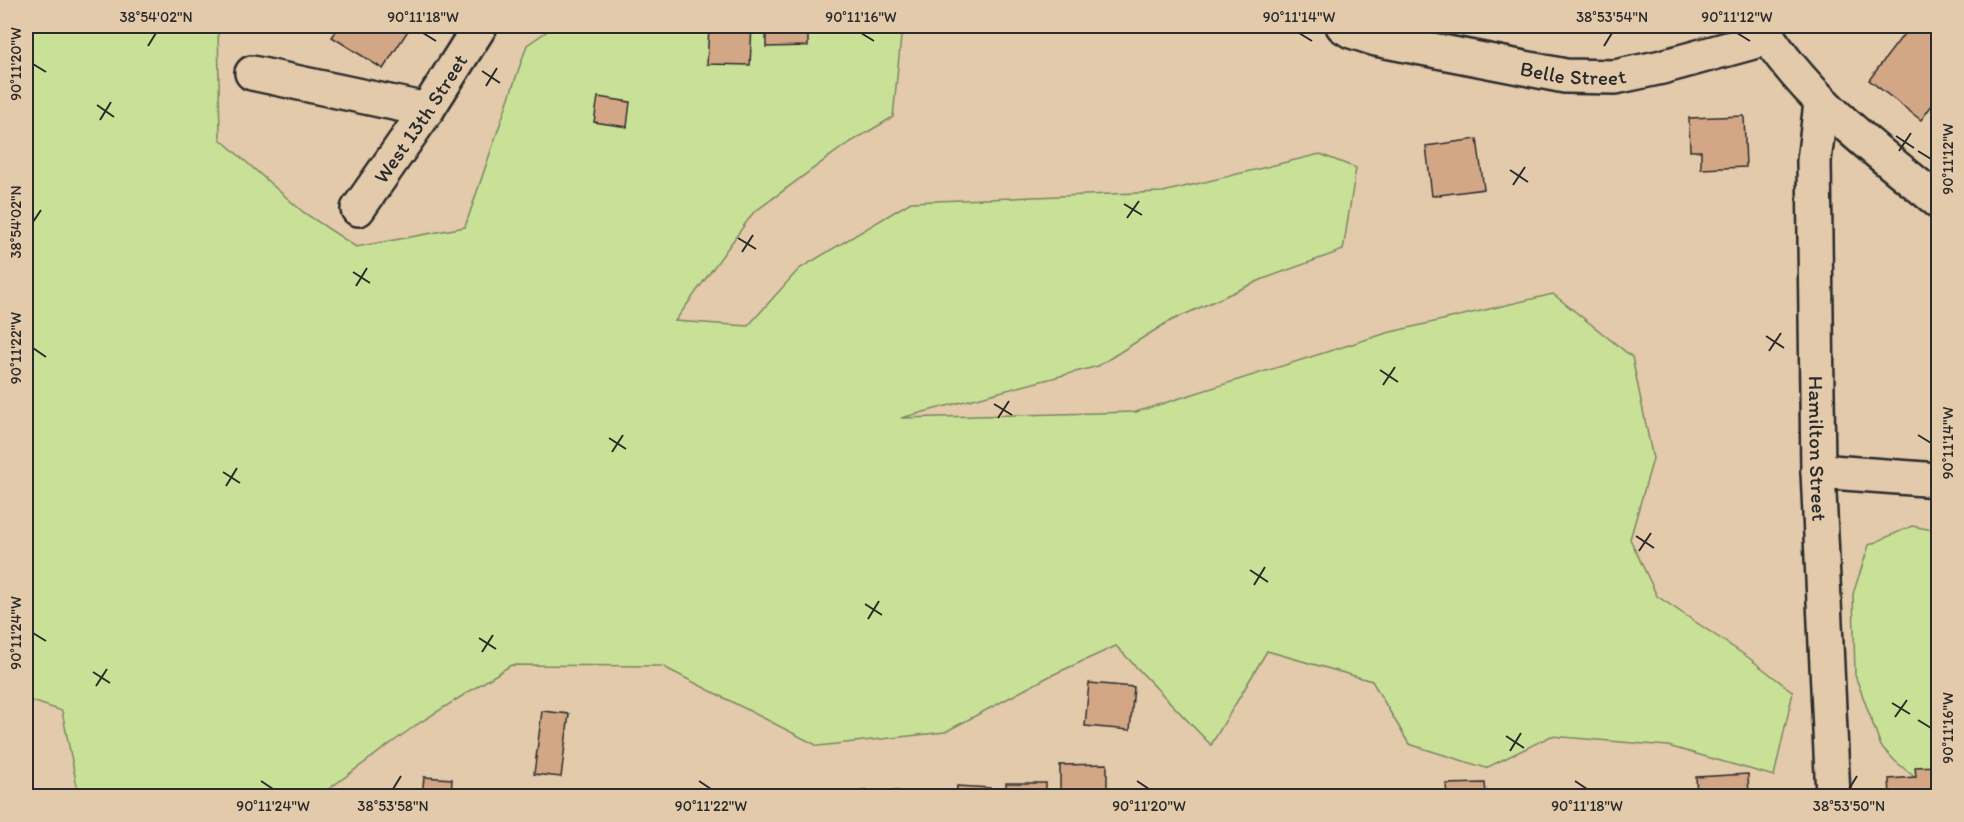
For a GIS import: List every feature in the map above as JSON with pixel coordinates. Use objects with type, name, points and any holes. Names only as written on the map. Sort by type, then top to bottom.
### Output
[{"type":"street","name":"West 13th Street","points":[[358,209],[428,110],[480,26]]},
{"type":"street","name":"Belle Street","points":[[1343,26],[1376,39],[1565,76],[1615,76],[1662,67],[1765,32],[1821,103],[1938,201]]},
{"type":"street","points":[[252,73],[428,110]]},
{"type":"street","name":"Hamilton Street","points":[[1821,103],[1814,161],[1818,471],[1833,796]]},
{"type":"street","points":[[1818,471],[1938,480]]},
{"type":"green space","points":[[26,26],[218,26],[220,139],[303,212],[356,247],[465,227],[527,45],[555,26],[902,26],[893,117],[844,146],[753,213],[675,321],[748,326],[799,269],[911,202],[1163,192],[1320,154],[1356,168],[1343,250],[1263,279],[1168,322],[1098,366],[901,418],[1136,412],[1387,333],[1553,294],[1632,357],[1653,459],[1630,539],[1657,596],[1749,658],[1793,692],[1774,776],[1668,746],[1551,736],[1486,768],[1409,744],[1372,681],[1267,651],[1211,745],[1116,646],[1050,676],[945,732],[818,746],[662,666],[511,665],[416,725],[319,796],[79,796],[62,711],[26,699]]},
{"type":"green space","points":[[1912,526],[1938,531],[1938,796],[1895,761],[1881,746],[1855,675],[1853,594],[1869,545]]},
{"type":"building","points":[[340,26],[403,26],[409,29],[383,69],[332,37]]},
{"type":"building","points":[[709,26],[752,26],[750,65],[707,64]]},
{"type":"building","points":[[766,26],[808,26],[808,46],[766,47]]},
{"type":"building","points":[[1526,26],[1545,26],[1545,29]]},
{"type":"building","points":[[1910,26],[1938,26],[1938,97],[1921,120],[1869,80]]},
{"type":"building","points":[[598,97],[630,102],[627,127],[594,122]]},
{"type":"building","points":[[1744,116],[1746,167],[1701,169],[1701,151],[1690,151],[1689,118]]},
{"type":"building","points":[[1477,139],[1484,189],[1432,196],[1426,146]]},
{"type":"building","points":[[1089,683],[1134,687],[1130,730],[1085,726]]},
{"type":"building","points":[[542,711],[569,714],[561,777],[534,774]]},
{"type":"building","points":[[1107,764],[1107,796],[1060,796],[1060,765]]},
{"type":"building","points":[[1938,766],[1938,796],[1890,796],[1889,779],[1916,777],[1915,767]]},
{"type":"building","points":[[1748,774],[1749,796],[1697,796],[1696,777]]},
{"type":"building","points":[[424,777],[452,779],[451,796],[422,796]]},
{"type":"building","points":[[1006,783],[1046,783],[1046,796],[1006,796]]},
{"type":"building","points":[[1485,783],[1486,796],[1447,796],[1446,784]]},
{"type":"building","points":[[957,786],[990,788],[990,796],[956,796]]},
{"type":"building","points":[[861,791],[899,791],[899,796],[861,796]]},
{"type":"building","points":[[316,792],[353,793],[353,796],[316,796]]},
{"type":"building","points":[[471,792],[497,793],[497,796],[471,796]]},
{"type":"building","points":[[737,792],[780,794],[780,796],[736,796]]},
{"type":"building","points":[[922,792],[946,793],[946,796],[922,796]]},
{"type":"building","points":[[1524,792],[1525,796],[1492,796],[1492,795]]}]
